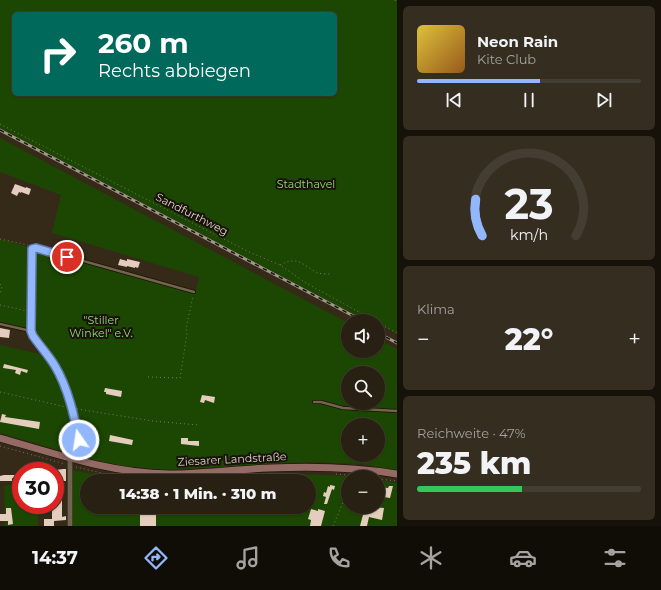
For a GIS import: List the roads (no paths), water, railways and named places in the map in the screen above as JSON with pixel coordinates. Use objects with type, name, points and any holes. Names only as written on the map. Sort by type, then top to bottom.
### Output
[{"type":"main road","name":"Ziesarer Landstraße","points":[[0,438],[81,462],[123,470],[158,473],[194,473],[268,468],[330,467],[397,474]]},
{"type":"street","points":[[32,247],[31,331],[55,366],[62,381],[72,408],[79,440],[81,462]]},
{"type":"street","points":[[70,458],[70,526]]},
{"type":"lane","points":[[32,247],[194,292]]},
{"type":"lane","points":[[0,324],[31,331]]},
{"type":"lane","points":[[314,402],[321,402],[343,408],[397,410]]},
{"type":"railway","points":[[0,130],[350,314]]},
{"type":"railway","points":[[385,337],[397,343]]},
{"type":"park label","name":"Stadthavel","points":[[306,184]]},
{"type":"park label","name":"\"Stiller Winkel\" e.V.","points":[[101,326]]}]
